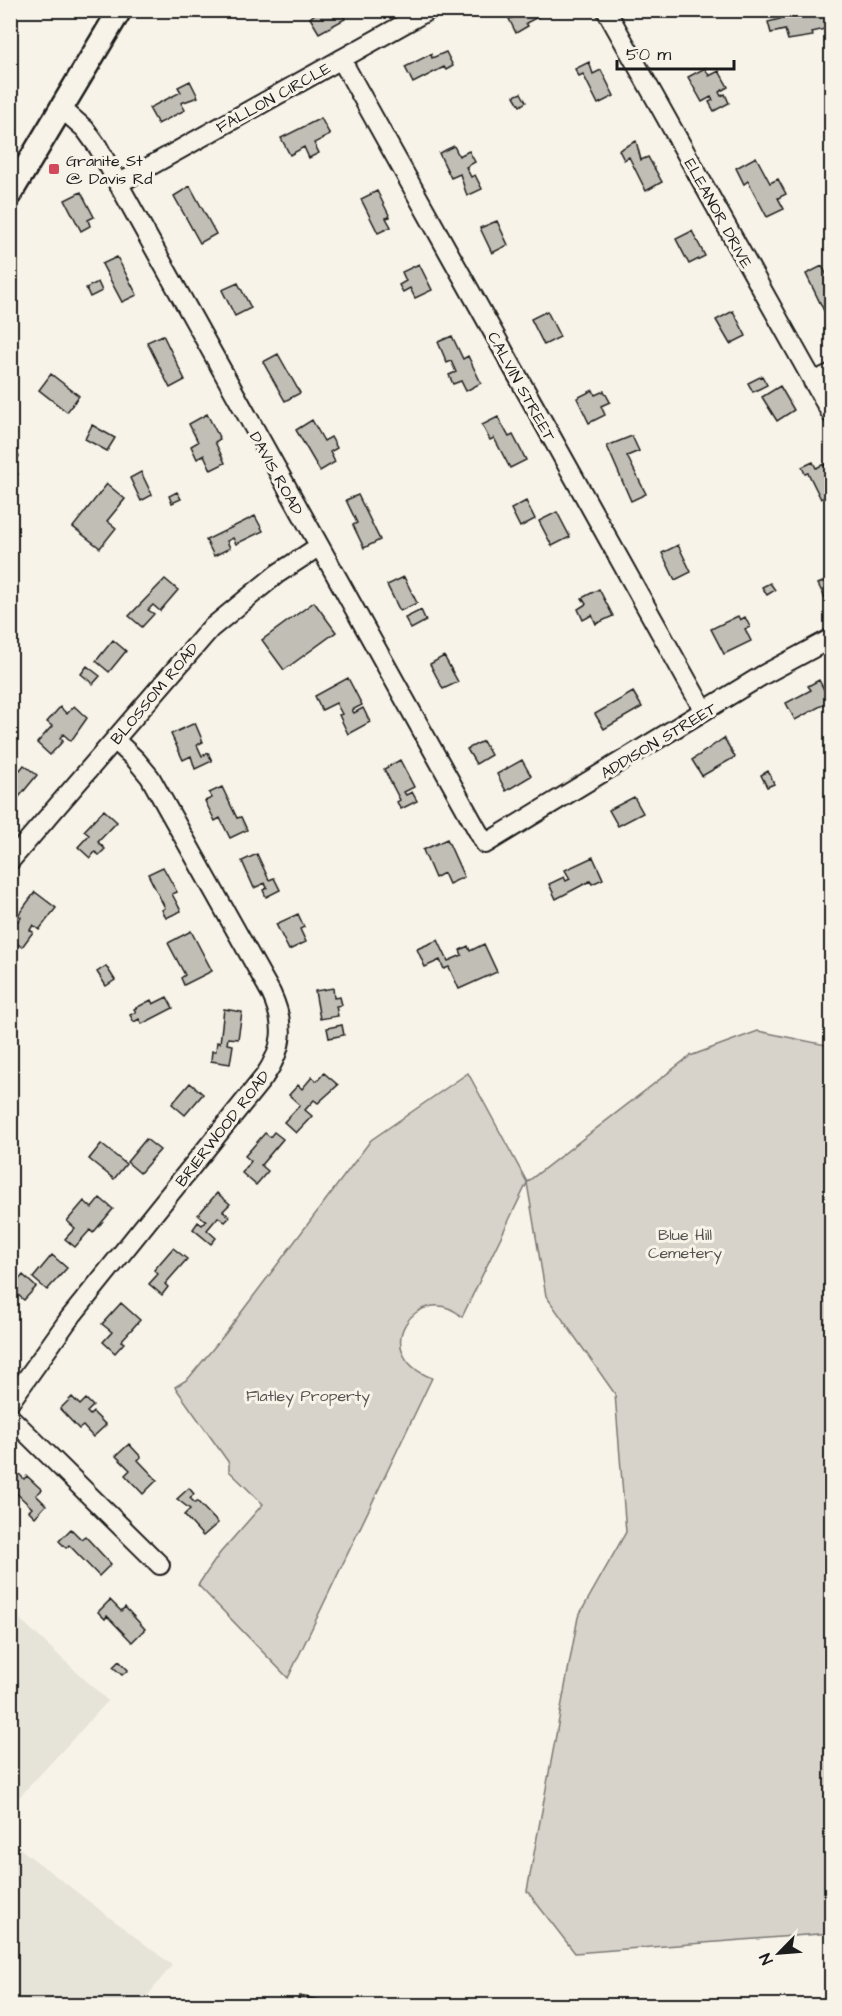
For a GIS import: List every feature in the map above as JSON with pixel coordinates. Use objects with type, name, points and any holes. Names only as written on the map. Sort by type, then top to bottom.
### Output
[{"type":"main road","points":[[10,194],[120,10]]},
{"type":"street","name":"FALLON CIRCLE","points":[[118,184],[429,10]]},
{"type":"street","name":"ELEANOR DRIVE","points":[[606,10],[831,415]]},
{"type":"street","name":"CALVIN STREET","points":[[341,59],[704,711]]},
{"type":"street","name":"DAVIS ROAD","points":[[61,108],[92,138],[485,844]]},
{"type":"street","points":[[813,382],[831,373]]},
{"type":"street","name":"BLOSSOM ROAD","points":[[10,861],[210,629],[277,574],[318,547]]},
{"type":"street","name":"ADDISON STREET","points":[[485,844],[791,659],[831,638]]},
{"type":"street","name":"BRIERWOOD ROAD","points":[[10,1402],[69,1319],[264,1077],[282,1042],[282,1024],[271,993],[150,777],[115,740]]},
{"type":"street","points":[[10,1417],[160,1565]]},
{"type":"shaded area","points":[[11,1611],[108,1701],[10,1806]]},
{"type":"shaded area","points":[[10,1841],[172,1965],[140,2005],[11,2005]]},
{"type":"green space","name":"Blue Hill Cemetery","points":[[758,1031],[831,1046],[831,1933],[575,1953],[527,1891],[578,1617],[626,1532],[615,1394],[546,1296],[527,1183],[462,1317],[446,1307],[430,1306],[416,1312],[406,1323],[401,1337],[403,1352],[412,1366],[432,1378],[288,1678],[198,1585],[220,1553],[263,1504],[229,1471],[229,1463],[175,1387],[188,1379],[225,1334],[371,1140],[468,1073],[527,1182],[690,1056]]},
{"type":"building","points":[[320,10],[347,10],[342,13],[345,19],[319,33],[310,18]]},
{"type":"building","points":[[519,10],[551,10],[526,23],[528,26],[516,33],[509,19],[521,14]]},
{"type":"building","points":[[778,10],[811,10],[812,13],[825,10],[829,28],[812,32],[813,36],[788,40],[785,30],[771,33],[768,22],[780,19]]},
{"type":"building","points":[[446,52],[453,66],[446,70],[444,67],[413,83],[405,67],[431,54],[432,58]]},
{"type":"building","points":[[589,62],[593,74],[601,70],[614,96],[598,104],[583,74],[579,76],[575,69]]},
{"type":"building","points":[[705,68],[709,76],[719,71],[728,87],[719,92],[721,96],[725,94],[729,103],[714,111],[709,102],[713,100],[711,97],[702,102],[688,77]]},
{"type":"building","points":[[190,81],[198,97],[181,103],[185,110],[158,124],[149,108],[181,92],[178,87]]},
{"type":"building","points":[[521,93],[526,102],[520,106],[514,96]]},
{"type":"building","points":[[321,118],[330,135],[314,143],[319,153],[309,158],[304,147],[290,155],[281,138]]},
{"type":"building","points":[[636,141],[641,160],[648,157],[662,182],[646,191],[629,157],[624,160],[619,150]]},
{"type":"building","points":[[454,146],[459,156],[469,151],[475,162],[466,167],[471,177],[475,175],[482,189],[467,196],[460,174],[451,178],[439,153]]},
{"type":"building","points":[[756,157],[770,183],[778,179],[786,194],[778,198],[784,209],[767,217],[748,181],[744,184],[736,168]]},
{"type":"building","points":[[190,186],[216,234],[200,243],[174,196]]},
{"type":"building","points":[[377,191],[390,217],[386,218],[391,227],[378,233],[361,199]]},
{"type":"building","points":[[81,192],[94,217],[88,220],[90,226],[81,231],[65,200]]},
{"type":"building","points":[[497,221],[508,245],[492,253],[480,228]]},
{"type":"building","points":[[692,231],[705,256],[689,264],[676,239]]},
{"type":"building","points":[[117,257],[137,295],[122,302],[102,264]]},
{"type":"building","points":[[419,264],[432,290],[415,298],[410,288],[403,292],[399,285],[406,281],[402,272]]},
{"type":"building","points":[[822,266],[832,285],[832,317],[828,319],[806,274]]},
{"type":"building","points":[[98,282],[102,291],[90,297],[86,288]]},
{"type":"building","points":[[238,283],[251,308],[235,316],[222,290]]},
{"type":"building","points":[[547,311],[560,337],[544,345],[531,319]]},
{"type":"building","points":[[733,311],[746,336],[730,344],[716,320]]},
{"type":"building","points":[[163,335],[185,380],[170,388],[147,342]]},
{"type":"building","points":[[452,336],[463,359],[468,356],[481,383],[466,391],[461,381],[453,384],[449,375],[456,372],[451,361],[447,363],[438,342]]},
{"type":"building","points":[[278,354],[300,393],[285,401],[263,362]]},
{"type":"building","points":[[51,374],[79,396],[67,412],[39,390]]},
{"type":"building","points":[[762,376],[767,385],[753,392],[748,383]]},
{"type":"building","points":[[780,386],[794,410],[777,421],[762,397]]},
{"type":"building","points":[[593,390],[595,395],[604,391],[610,402],[601,406],[605,415],[589,423],[577,398]]},
{"type":"building","points":[[207,414],[220,439],[215,442],[225,463],[211,470],[204,455],[197,459],[191,446],[198,442],[189,424]]},
{"type":"building","points":[[498,417],[509,437],[513,435],[526,460],[510,468],[494,438],[490,440],[482,425]]},
{"type":"building","points":[[312,420],[324,441],[331,437],[337,448],[330,452],[335,462],[320,471],[296,430]]},
{"type":"building","points":[[92,425],[115,438],[107,451],[85,439]]},
{"type":"building","points":[[632,436],[639,451],[627,456],[646,494],[631,501],[607,446]]},
{"type":"building","points":[[10,451],[19,456],[14,466],[17,467],[15,472],[18,474],[10,488]]},
{"type":"building","points":[[813,462],[816,468],[824,464],[832,479],[832,493],[821,499],[808,473],[805,474],[802,467]]},
{"type":"building","points":[[141,472],[152,495],[141,501],[130,478]]},
{"type":"building","points":[[107,484],[125,499],[107,521],[116,528],[100,548],[73,527]]},
{"type":"building","points":[[177,492],[181,499],[172,503],[169,496]]},
{"type":"building","points":[[358,495],[380,540],[364,548],[353,525],[357,523],[346,500]]},
{"type":"building","points":[[526,501],[535,519],[520,527],[511,509]]},
{"type":"building","points":[[557,512],[570,537],[552,546],[539,521]]},
{"type":"building","points":[[255,516],[263,531],[236,544],[233,538],[227,541],[230,548],[214,556],[206,540]]},
{"type":"building","points":[[678,545],[691,572],[675,580],[662,553]]},
{"type":"building","points":[[404,577],[417,603],[400,611],[387,585]]},
{"type":"building","points":[[832,578],[832,598],[826,600],[818,584]]},
{"type":"building","points":[[165,579],[178,590],[160,611],[153,605],[148,610],[154,614],[142,627],[129,616]]},
{"type":"building","points":[[770,583],[775,590],[767,595],[762,587]]},
{"type":"building","points":[[599,589],[613,616],[596,624],[592,615],[583,620],[578,609],[586,604],[582,598]]},
{"type":"building","points":[[314,602],[336,632],[284,670],[262,640]]},
{"type":"building","points":[[421,610],[426,621],[411,629],[405,618]]},
{"type":"building","points":[[738,616],[740,620],[745,617],[750,627],[745,629],[751,641],[724,654],[711,629]]},
{"type":"building","points":[[113,640],[126,651],[109,672],[96,661]]},
{"type":"building","points":[[444,656],[458,682],[443,689],[430,664]]},
{"type":"building","points":[[87,666],[100,676],[93,684],[81,674]]},
{"type":"building","points":[[348,678],[362,705],[352,710],[354,713],[363,708],[370,722],[348,734],[336,703],[322,710],[315,696]]},
{"type":"building","points":[[819,680],[830,701],[795,720],[786,703],[811,690],[808,686]]},
{"type":"building","points":[[633,692],[642,707],[604,729],[595,714]]},
{"type":"building","points":[[74,706],[87,718],[71,741],[63,734],[60,738],[63,741],[50,755],[37,743],[52,726],[47,722],[60,707],[67,714]]},
{"type":"building","points":[[195,723],[203,742],[197,745],[202,756],[208,753],[212,761],[195,769],[191,756],[183,760],[171,734]]},
{"type":"building","points":[[724,738],[735,757],[702,776],[692,760]]},
{"type":"building","points":[[483,741],[491,755],[476,764],[467,749]]},
{"type":"building","points":[[400,760],[414,787],[404,792],[406,795],[412,792],[417,801],[401,809],[397,802],[400,800],[384,769]]},
{"type":"building","points":[[522,760],[531,776],[506,791],[497,774]]},
{"type":"building","points":[[14,765],[20,770],[24,765],[37,775],[19,797],[10,790],[10,769]]},
{"type":"building","points":[[768,771],[774,784],[767,787],[761,775]]},
{"type":"building","points":[[222,787],[237,818],[241,817],[247,830],[230,838],[220,818],[215,821],[205,801],[212,798],[209,793]]},
{"type":"building","points":[[634,797],[643,813],[618,826],[609,810]]},
{"type":"building","points":[[104,810],[117,822],[98,842],[105,849],[99,855],[95,852],[90,858],[78,847],[89,835],[84,831]]},
{"type":"building","points":[[447,839],[464,877],[449,884],[444,873],[435,878],[423,850]]},
{"type":"building","points":[[257,854],[269,880],[274,878],[280,890],[266,897],[263,890],[267,888],[265,883],[254,888],[242,861]]},
{"type":"building","points":[[593,857],[603,879],[592,884],[590,881],[556,899],[549,884],[564,877],[566,881],[570,879],[565,870]]},
{"type":"building","points":[[163,867],[177,892],[172,894],[181,911],[166,918],[162,910],[165,908],[148,874]]},
{"type":"building","points":[[35,892],[56,908],[39,930],[33,925],[30,930],[33,932],[22,947],[10,939],[10,921],[13,917],[18,921],[21,917],[18,915]]},
{"type":"building","points":[[298,914],[304,927],[300,929],[306,942],[289,950],[276,924]]},
{"type":"building","points":[[191,931],[212,971],[184,985],[181,978],[185,975],[168,943]]},
{"type":"building","points":[[438,940],[448,961],[462,955],[460,950],[468,946],[470,951],[484,944],[497,972],[459,989],[449,967],[444,969],[440,960],[425,967],[417,949]]},
{"type":"building","points":[[106,966],[115,980],[106,986],[97,972]]},
{"type":"building","points":[[333,988],[334,998],[340,997],[342,1005],[336,1006],[338,1016],[320,1019],[315,991]]},
{"type":"building","points":[[167,997],[173,1008],[142,1024],[139,1019],[134,1022],[130,1015],[136,1012],[134,1009],[151,1000],[153,1004]]},
{"type":"building","points":[[224,1009],[242,1012],[238,1039],[228,1038],[227,1044],[233,1045],[230,1064],[211,1061],[212,1051],[216,1051],[217,1042],[220,1043]]},
{"type":"building","points":[[342,1025],[344,1035],[329,1038],[327,1028]]},
{"type":"building","points":[[324,1073],[338,1085],[318,1103],[314,1100],[305,1110],[312,1116],[296,1133],[284,1122],[300,1105],[289,1095],[298,1085],[302,1089],[312,1077],[317,1081]]},
{"type":"building","points":[[190,1083],[203,1094],[185,1115],[172,1104]]},
{"type":"building","points":[[274,1132],[283,1139],[261,1165],[268,1171],[256,1185],[242,1173],[251,1161],[245,1156],[265,1133],[270,1137]]},
{"type":"building","points":[[146,1139],[160,1150],[140,1173],[127,1162]]},
{"type":"building","points":[[101,1144],[126,1164],[114,1179],[89,1159]]},
{"type":"building","points":[[217,1193],[230,1204],[223,1211],[230,1217],[225,1222],[218,1217],[207,1230],[216,1238],[211,1244],[193,1229],[198,1222],[202,1225],[206,1221],[198,1215]]},
{"type":"building","points":[[100,1198],[113,1209],[93,1233],[90,1230],[75,1247],[65,1239],[75,1228],[67,1221],[84,1201],[92,1208]]},
{"type":"building","points":[[173,1248],[187,1259],[165,1284],[168,1287],[162,1295],[149,1284],[158,1274],[154,1270]]},
{"type":"building","points":[[52,1255],[67,1268],[47,1290],[33,1278]]},
{"type":"building","points":[[23,1275],[36,1287],[24,1300],[11,1289]]},
{"type":"building","points":[[121,1303],[140,1320],[121,1341],[124,1343],[115,1353],[103,1342],[112,1332],[102,1324]]},
{"type":"building","points":[[72,1397],[80,1405],[86,1399],[93,1406],[87,1412],[90,1415],[93,1412],[106,1425],[93,1437],[83,1426],[79,1429],[60,1409]]},
{"type":"building","points":[[129,1444],[141,1457],[138,1460],[157,1480],[143,1494],[125,1475],[130,1470],[116,1456]]},
{"type":"building","points":[[18,1473],[24,1479],[27,1476],[42,1490],[36,1495],[46,1505],[35,1517],[29,1511],[32,1508],[10,1487],[10,1480]]},
{"type":"building","points":[[189,1488],[194,1494],[190,1498],[195,1503],[197,1501],[218,1523],[203,1536],[184,1515],[190,1509],[177,1499]]},
{"type":"building","points":[[71,1529],[81,1539],[85,1536],[111,1564],[99,1576],[69,1545],[66,1548],[59,1541]]},
{"type":"building","points":[[110,1600],[121,1611],[125,1607],[145,1629],[132,1642],[107,1616],[105,1619],[98,1612]]},
{"type":"building","points":[[119,1661],[128,1670],[122,1675],[113,1667]]},
{"type":"building","points":[[299,1996],[351,2006],[298,2006]]},
{"type":"place","name":"Granite St @ Davis Rd","points":[[54,169]]},
{"type":"park label","name":"Flatley Property","points":[[308,1395]]}]
